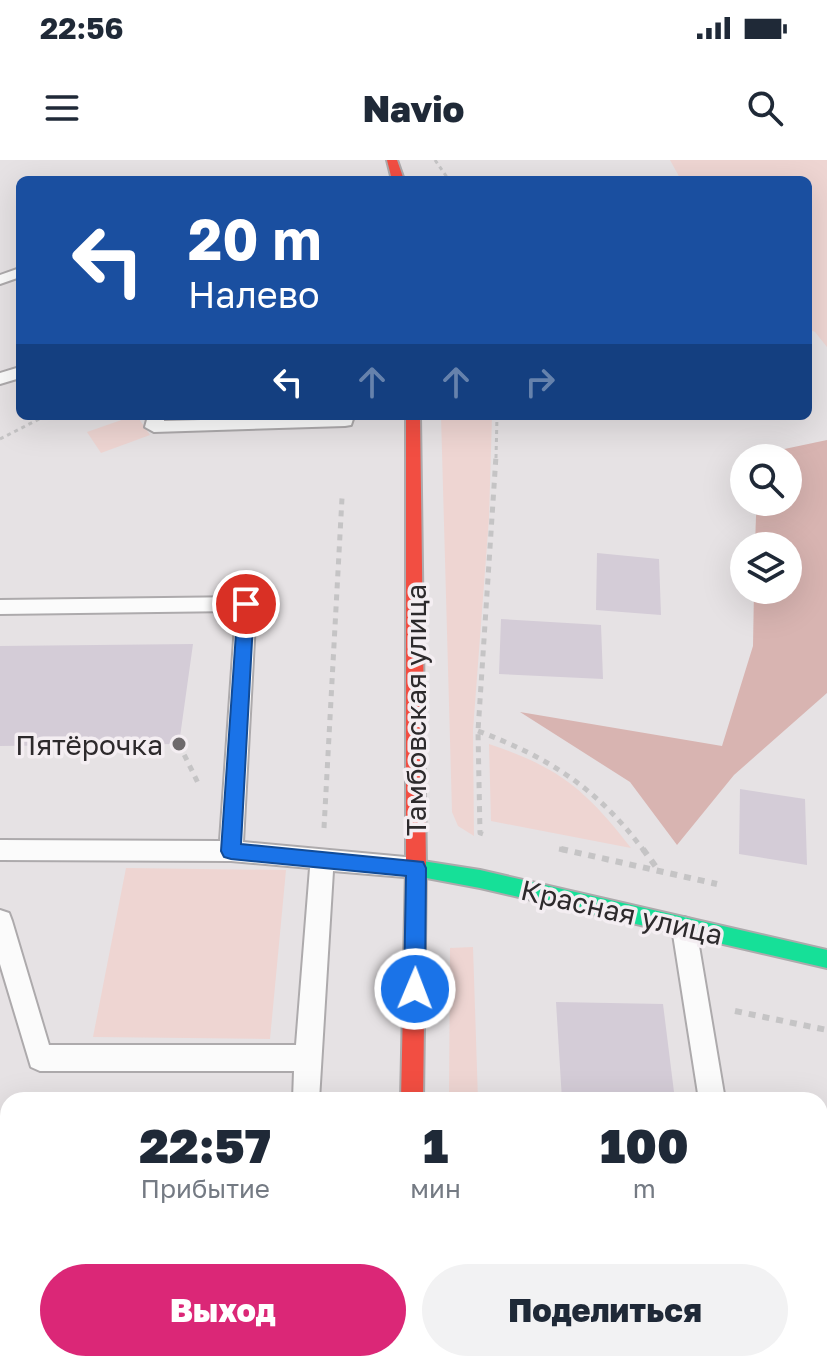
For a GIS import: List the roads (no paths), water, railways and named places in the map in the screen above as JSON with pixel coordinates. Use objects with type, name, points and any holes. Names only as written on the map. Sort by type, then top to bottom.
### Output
[{"type":"main road","name":"Тамбовская улица","points":[[412,1092],[416,868],[413,420]]},
{"type":"main road","name":"Красная улица","points":[[416,868],[480,879],[827,959]]},
{"type":"lane","points":[[155,420],[154,427],[345,420]]},
{"type":"lane","points":[[0,607],[246,604],[231,851]]},
{"type":"lane","points":[[0,850],[231,851],[416,868]]},
{"type":"lane","points":[[306,1092],[322,858]]},
{"type":"lane","points":[[0,921],[40,1058],[308,1058]]},
{"type":"lane","points":[[684,928],[711,1092]]},
{"type":"place","name":"Пятёрочка","points":[[179,744]]}]
